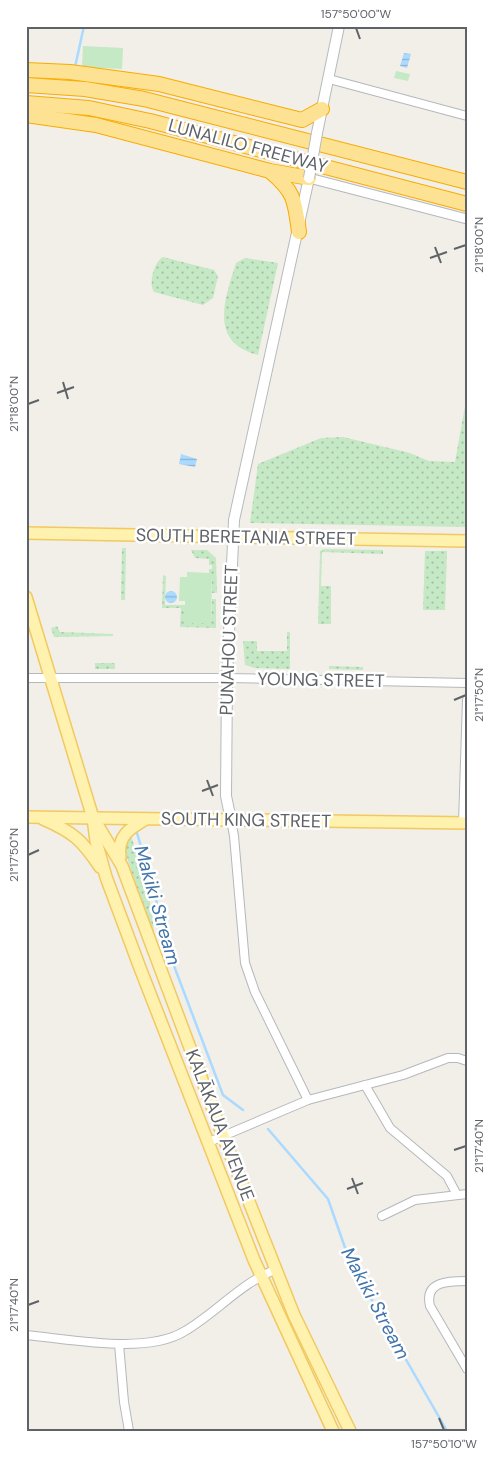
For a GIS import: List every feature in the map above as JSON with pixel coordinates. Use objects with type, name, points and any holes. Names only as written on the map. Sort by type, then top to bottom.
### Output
[{"type":"highway","points":[[26,70],[70,72],[159,84],[302,120],[322,110]]},
{"type":"highway","name":"LUNALILO FREEWAY","points":[[26,85],[85,89],[144,98],[467,182]]},
{"type":"highway","name":"LUNALILO FREEWAY","points":[[26,103],[89,108],[150,121],[467,204]]},
{"type":"highway","points":[[26,115],[96,126],[270,171],[309,178]]},
{"type":"highway","points":[[270,171],[286,184],[295,203],[299,232]]},
{"type":"main road","name":"PUNAHOU STREET","points":[[231,820],[226,796],[227,678],[234,520],[299,232],[339,26]]},
{"type":"main road","name":"SOUTH BERETANIA STREET","points":[[26,533],[467,541]]},
{"type":"main road","name":"KALĀKAUA AVENUE","points":[[26,597],[93,818],[96,841],[106,877],[260,1275],[332,1431]]},
{"type":"main road","name":"SOUTH KING STREET","points":[[32,817],[465,823]]},
{"type":"main road","points":[[32,817],[75,835],[89,850],[106,877]]},
{"type":"main road","name":"KALĀKAUA AVENUE","points":[[93,818],[108,838],[122,866],[223,1136],[301,1329],[350,1431]]},
{"type":"main road","points":[[122,866],[119,851],[121,838],[128,830],[148,819]]},
{"type":"street","points":[[329,79],[467,116]]},
{"type":"street","points":[[309,178],[467,219]]},
{"type":"street","name":"YOUNG STREET","points":[[26,678],[227,678],[467,683]]},
{"type":"street","points":[[465,823],[467,700]]},
{"type":"street","name":"PUNAHOU STREET","points":[[231,820],[245,963],[255,992],[308,1100]]},
{"type":"street","points":[[208,1142],[308,1100],[403,1075],[448,1058],[458,1058],[467,1061]]},
{"type":"street","points":[[365,1086],[390,1128],[447,1176],[456,1194]]},
{"type":"street","points":[[382,1216],[415,1200],[467,1194]]},
{"type":"street","points":[[26,1335],[119,1344],[147,1343],[184,1332],[260,1275],[277,1269]]},
{"type":"street","points":[[466,1366],[430,1306],[429,1298],[432,1290],[444,1281],[467,1281]]},
{"type":"street","points":[[119,1344],[124,1402],[129,1431]]},
{"type":"green space","points":[[83,46],[123,48],[122,69],[82,67]]},
{"type":"green space","points":[[396,71],[410,74],[408,81],[394,78]]},
{"type":"green space","points":[[163,257],[214,270],[218,276],[213,298],[203,305],[154,292],[152,288],[153,273],[157,263]]},
{"type":"green space","points":[[245,258],[278,263],[258,355],[242,349],[232,340],[226,330],[224,318],[227,292],[236,263]]},
{"type":"green space","points":[[467,395],[467,527],[250,523],[258,464],[321,438],[343,437],[410,453],[429,461],[455,462]]},
{"type":"green space","points":[[122,548],[126,548],[125,600],[121,600]]},
{"type":"green space","points":[[323,549],[383,550],[383,554],[322,552],[321,586],[331,586],[331,624],[318,624],[320,551]]},
{"type":"green space","points":[[191,550],[207,550],[216,558],[217,593],[212,593],[212,573],[209,573],[209,569],[212,569],[212,565],[209,565],[209,559],[195,558]]},
{"type":"green space","points":[[425,551],[447,551],[445,610],[423,610]]},
{"type":"green space","points":[[187,572],[212,573],[211,623],[185,623],[185,601],[179,601],[180,577],[187,577]]},
{"type":"green space","points":[[163,575],[166,576],[165,605],[185,605],[185,622],[211,623],[212,599],[216,599],[216,628],[180,627],[181,608],[162,608]]},
{"type":"green space","points":[[57,626],[60,632],[113,634],[113,636],[54,637],[51,628]]},
{"type":"green space","points":[[287,632],[290,632],[290,669],[255,668],[245,665],[243,641],[257,641],[257,651],[287,651]]},
{"type":"green space","points":[[95,663],[115,663],[115,669],[95,669]]},
{"type":"green space","points":[[329,666],[363,667],[363,670],[329,669]]},
{"type":"green space","points":[[131,835],[151,906],[155,940],[137,892],[125,850],[125,845]]},
{"type":"water","points":[[404,53],[411,54],[407,68],[400,66]]},
{"type":"water","points":[[181,454],[197,459],[195,467],[179,464]]},
{"type":"water","points":[[171,591],[177,597],[171,603],[165,597]]},
{"type":"waterway","name":"Makiki Stream","points":[[75,67],[84,26]]},
{"type":"waterway","name":"Makiki Stream","points":[[137,833],[156,898],[160,929],[223,1095],[243,1110]]},
{"type":"waterway","name":"Makiki Stream","points":[[268,1129],[328,1199],[350,1262],[447,1431]]}]
